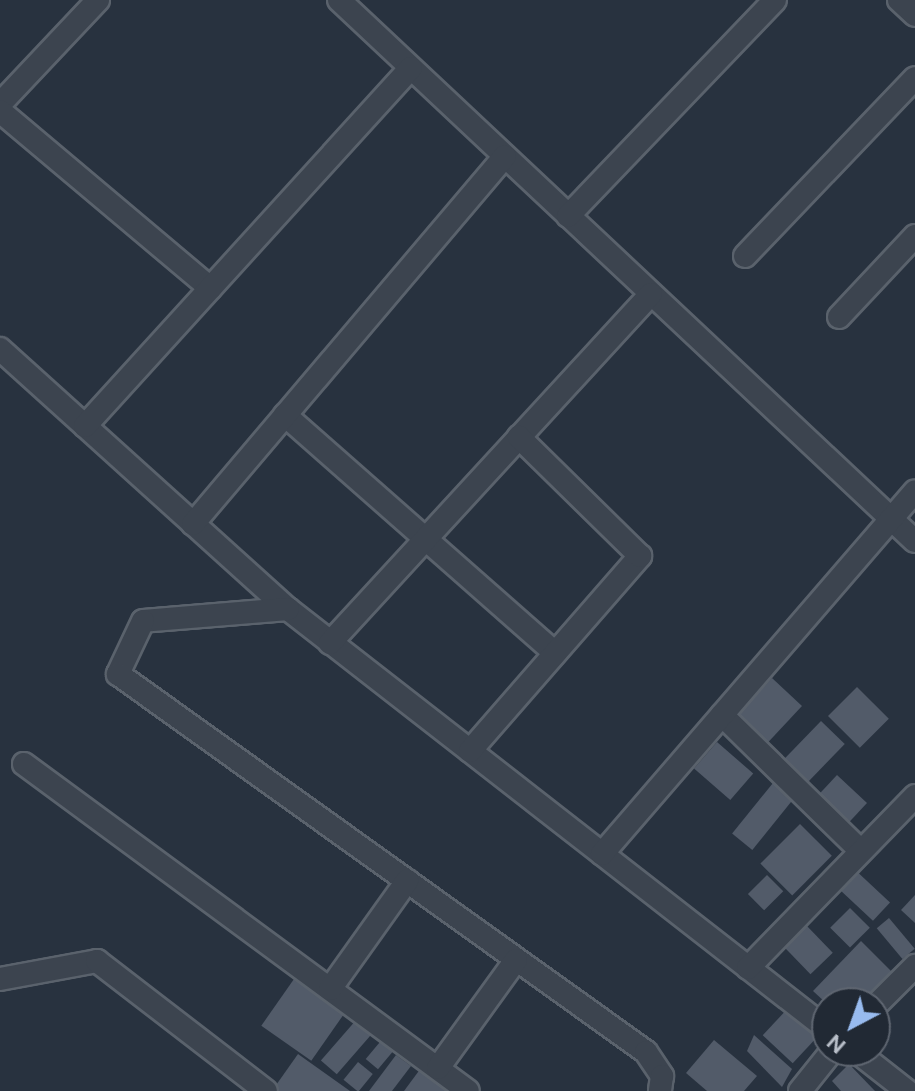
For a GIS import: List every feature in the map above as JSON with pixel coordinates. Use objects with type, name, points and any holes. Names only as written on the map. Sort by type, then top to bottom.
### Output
[{"type":"street","points":[[0,104],[98,0]]},
{"type":"street","points":[[339,0],[915,541]]},
{"type":"street","points":[[899,0],[915,15]]},
{"type":"street","points":[[568,216],[766,5]]},
{"type":"street","points":[[85,426],[411,68]]},
{"type":"street","points":[[745,256],[915,78]]},
{"type":"street","points":[[0,111],[210,288]]},
{"type":"street","points":[[193,524],[505,156]]},
{"type":"street","points":[[839,317],[915,236]]},
{"type":"street","points":[[330,643],[651,294]]},
{"type":"street","points":[[0,349],[288,609],[811,1017]]},
{"type":"street","points":[[285,415],[555,653]]},
{"type":"street","points":[[470,751],[640,556],[519,437]]},
{"type":"street","points":[[602,854],[915,491]]},
{"type":"street","points":[[288,609],[143,621],[118,674],[646,1052],[662,1076],[660,1091]]},
{"type":"street","points":[[722,715],[861,851]]},
{"type":"street","points":[[450,735],[488,730]]},
{"type":"street","points":[[24,764],[468,1091]]},
{"type":"street","points":[[748,968],[915,796]]},
{"type":"street","points":[[330,989],[407,881]]},
{"type":"street","points":[[438,1068],[516,960]]},
{"type":"street","points":[[0,979],[97,961],[266,1091]]},
{"type":"street","points":[[891,990],[915,966]]},
{"type":"street","points":[[800,1091],[819,1067]]},
{"type":"street","points":[[876,1067],[907,1091]]},
{"type":"building","points":[[772,678],[802,706],[767,743],[737,715]]},
{"type":"building","points":[[857,687],[889,719],[860,748],[828,716]]},
{"type":"building","points":[[821,721],[845,744],[807,783],[783,761]]},
{"type":"building","points":[[717,742],[753,773],[730,800],[694,768]]},
{"type":"building","points":[[837,775],[867,803],[849,823],[819,795]]},
{"type":"building","points":[[773,783],[793,799],[752,850],[732,834]]},
{"type":"building","points":[[800,824],[832,856],[792,895],[760,864]]},
{"type":"building","points":[[852,867],[890,902],[873,921],[835,885]]},
{"type":"building","points":[[767,875],[783,891],[764,910],[748,894]]},
{"type":"building","points":[[915,895],[915,923],[901,910]]},
{"type":"building","points":[[850,908],[870,928],[850,948],[830,928]]},
{"type":"building","points":[[889,918],[915,949],[902,959],[877,928]]},
{"type":"building","points":[[805,924],[833,953],[810,974],[783,946]]},
{"type":"building","points":[[861,941],[892,972],[877,987],[817,987]]},
{"type":"building","points":[[294,979],[344,1014],[311,1061],[261,1026]]},
{"type":"building","points":[[790,1006],[811,1026],[811,1044],[793,1063],[763,1035]]},
{"type":"building","points":[[357,1019],[373,1033],[337,1074],[321,1061]]},
{"type":"building","points":[[754,1035],[792,1069],[782,1087],[747,1051]]},
{"type":"building","points":[[385,1036],[397,1046],[378,1069],[366,1059]]},
{"type":"building","points":[[714,1040],[757,1076],[744,1091],[707,1091],[686,1073]]},
{"type":"building","points":[[298,1054],[350,1091],[278,1091],[274,1088]]},
{"type":"building","points":[[396,1055],[411,1066],[392,1091],[369,1091]]},
{"type":"building","points":[[358,1062],[373,1074],[359,1091],[344,1080]]},
{"type":"building","points":[[846,1067],[852,1067],[875,1091],[841,1091],[832,1081]]},
{"type":"building","points":[[421,1068],[449,1089],[448,1091],[404,1091]]}]
